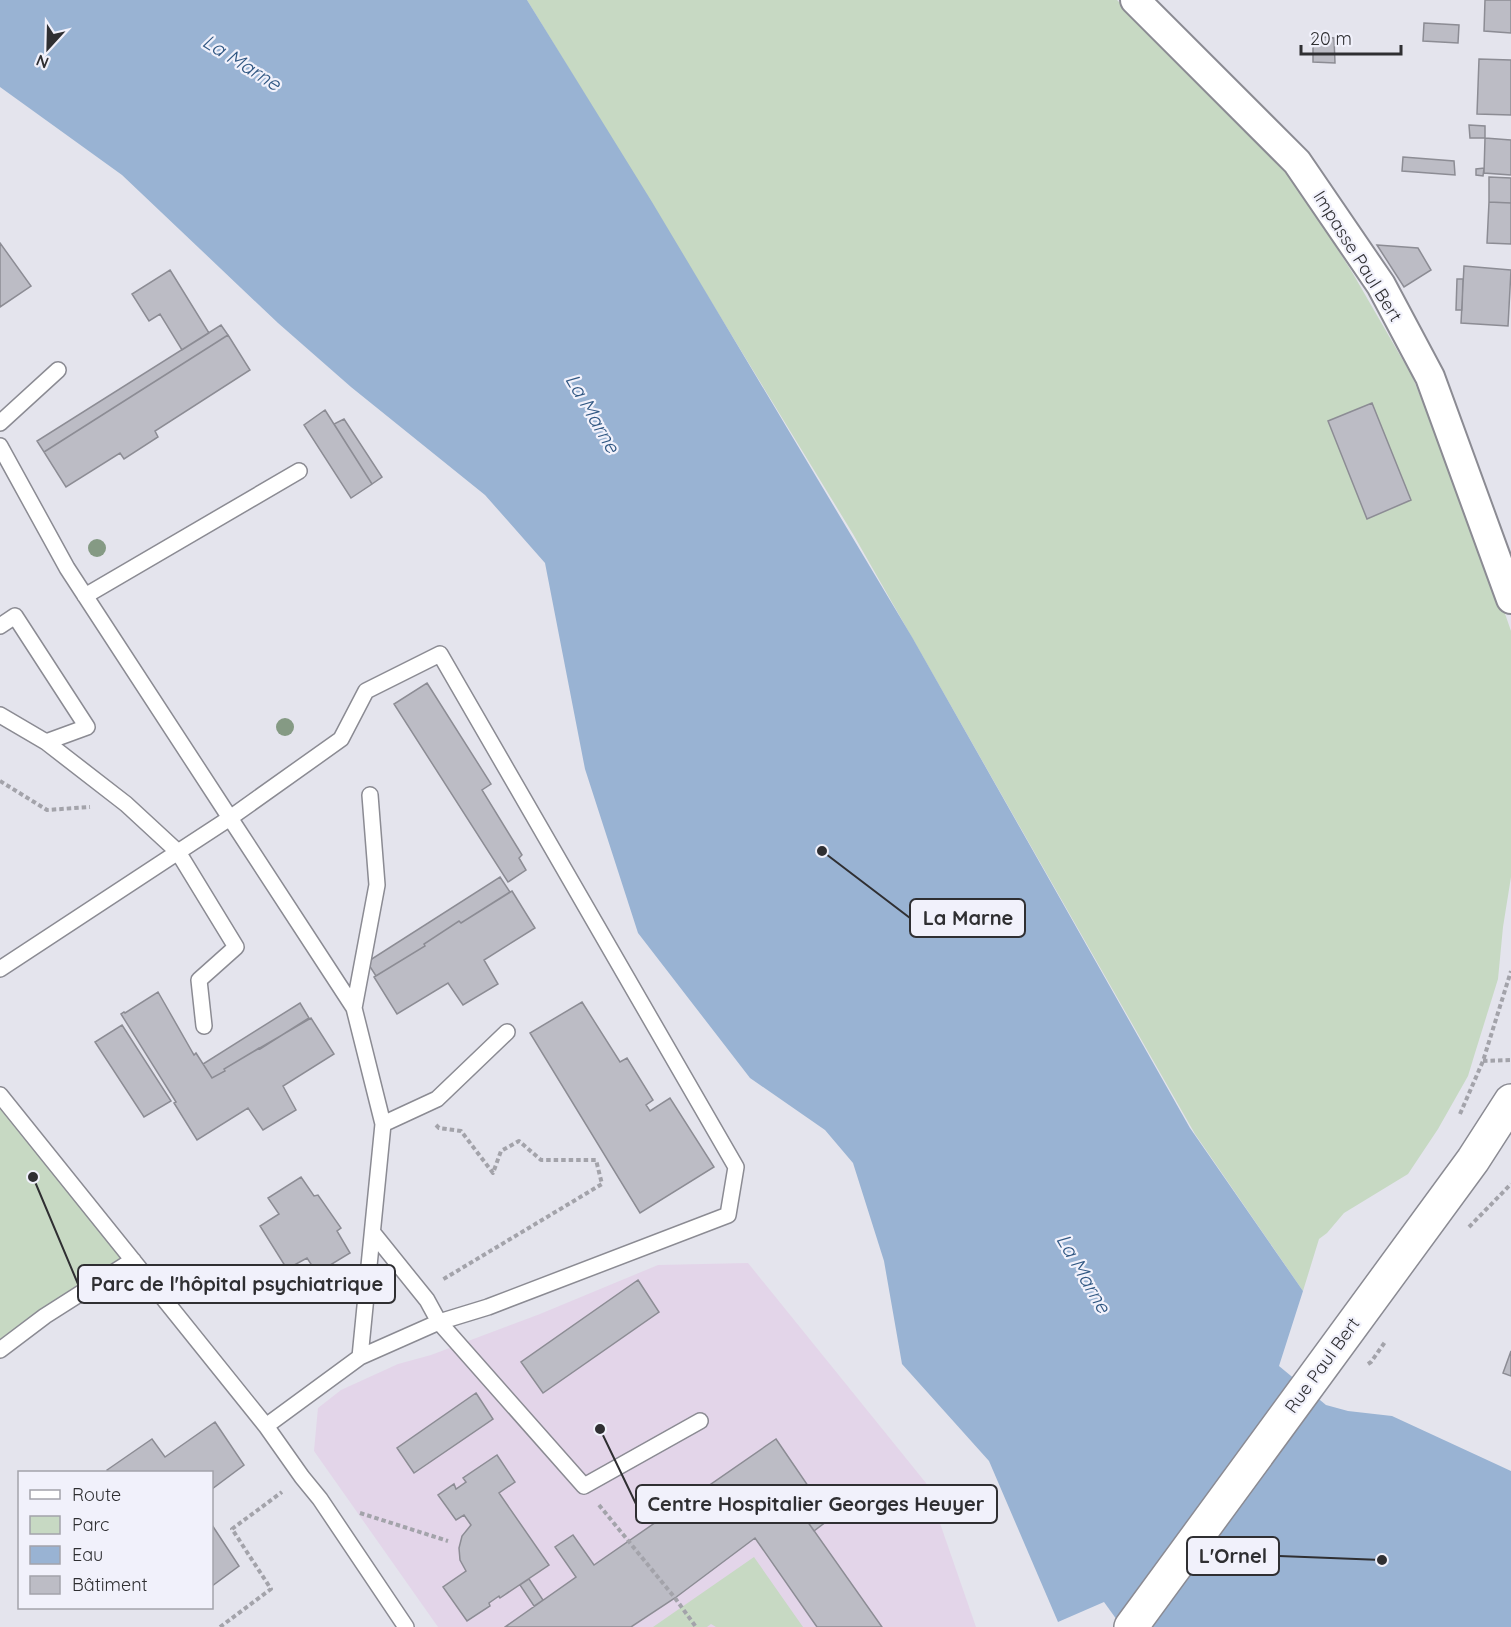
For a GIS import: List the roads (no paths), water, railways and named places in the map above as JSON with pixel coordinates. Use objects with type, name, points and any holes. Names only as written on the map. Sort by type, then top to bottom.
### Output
[{"type":"main road","name":"Rue Paul Bert","points":[[1131,1627],[1473,1160],[1510,1103]]},
{"type":"street","name":"Impasse Paul Bert","points":[[1135,0],[1297,162],[1381,285],[1430,377],[1511,599]]},
{"type":"lane","points":[[0,423],[58,370]]},
{"type":"lane","points":[[0,446],[67,568],[354,1008],[384,1124],[360,1357]]},
{"type":"lane","points":[[85,596],[299,471]]},
{"type":"lane","points":[[0,626],[15,616],[87,727],[46,742]]},
{"type":"lane","points":[[0,969],[230,818],[341,739],[366,691],[440,654],[736,1167],[728,1215],[488,1307],[439,1322],[360,1357],[266,1426]]},
{"type":"lane","points":[[0,715],[46,742],[126,804],[178,852],[236,947],[199,980],[204,1026]]},
{"type":"lane","points":[[354,1008],[377,885],[370,795]]},
{"type":"lane","points":[[384,1124],[437,1099],[507,1032]]},
{"type":"lane","points":[[0,1095],[266,1426],[320,1499],[406,1627]]},
{"type":"lane","points":[[373,1233],[427,1300],[439,1322],[584,1486],[700,1421]]},
{"type":"lane","points":[[0,1350],[45,1316],[132,1260]]},
{"type":"water","name":"La Marne","points":[[0,0],[527,0],[652,202],[912,637],[1190,1128],[1303,1291],[1279,1366],[1326,1405],[1348,1411],[1392,1416],[1511,1471],[1511,1627],[1122,1627],[1104,1602],[1058,1622],[989,1461],[902,1364],[884,1261],[853,1163],[825,1130],[750,1078],[638,933],[585,769],[545,563],[485,495],[351,387],[278,323],[122,175],[0,87]]},
{"type":"place","name":"La Marne","points":[[822,851]]},
{"type":"place","name":"Parc de l'hôpital psychiatrique","points":[[33,1177]]},
{"type":"place","name":"Centre Hospitalier Georges Heuyer","points":[[600,1429]]},
{"type":"place","name":"L'Ornel","points":[[1382,1560]]}]
